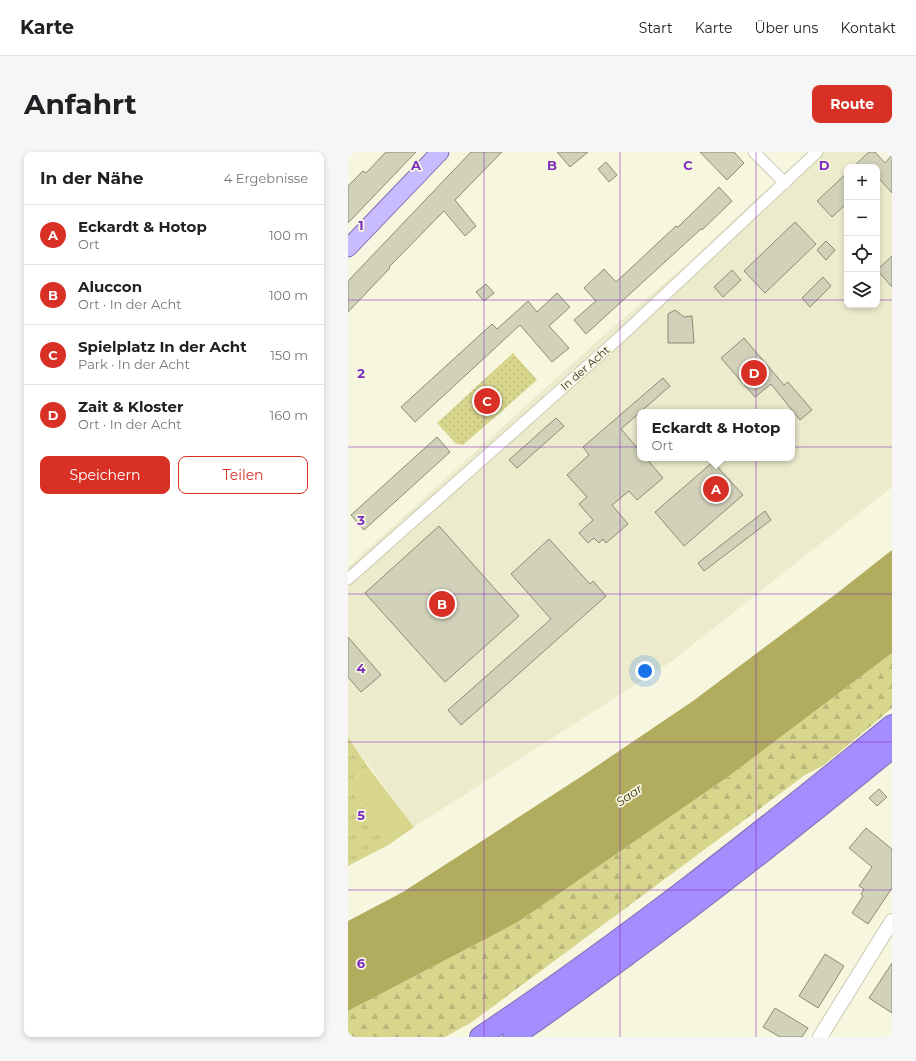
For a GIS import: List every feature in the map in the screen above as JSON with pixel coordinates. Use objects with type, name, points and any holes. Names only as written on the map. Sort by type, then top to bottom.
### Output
[{"type":"highway","points":[[480,1037],[635,926],[756,835],[892,725]]},
{"type":"highway","points":[[513,1037],[645,942],[768,849],[892,748]]},
{"type":"main road","points":[[348,248],[440,152]]},
{"type":"street","points":[[754,152],[785,183]]},
{"type":"street","name":"In der Acht","points":[[348,579],[620,337],[818,152]]},
{"type":"street","points":[[820,1037],[892,921]]},
{"type":"shaded area","points":[[807,152],[875,152],[892,172],[892,487],[672,661],[414,827],[348,737],[348,567],[604,335],[688,263]]},
{"type":"green space","points":[[513,353],[537,380],[463,445],[455,443],[437,423]]},
{"type":"green space","points":[[892,653],[892,708],[824,765],[805,775],[472,1022],[445,1037],[348,1037],[348,1011],[518,922],[729,776]]},
{"type":"green space","points":[[348,737],[368,767],[348,782]]},
{"type":"green space","points":[[368,767],[414,827],[390,844],[348,786],[348,782]]},
{"type":"green space","points":[[348,786],[390,844],[348,866]]},
{"type":"water","name":"Saar","points":[[892,550],[892,653],[729,776],[518,922],[348,1011],[348,921],[403,892],[585,774],[693,701],[836,594]]},
{"type":"building","points":[[386,152],[416,152],[348,223],[348,186],[363,171],[366,173]]},
{"type":"building","points":[[471,152],[502,152],[455,200],[476,226],[465,236],[444,211],[389,267],[390,268],[348,312],[348,281]]},
{"type":"building","points":[[557,152],[588,152],[570,167]]},
{"type":"building","points":[[700,152],[734,152],[744,163],[727,180]]},
{"type":"building","points":[[869,152],[875,152],[885,163],[892,155],[892,193],[880,179],[880,164],[856,164]]},
{"type":"building","points":[[606,162],[617,175],[609,182],[598,169]]},
{"type":"building","points":[[844,176],[844,206],[832,217],[817,201]]},
{"type":"building","points":[[719,187],[732,201],[702,230],[701,229],[586,334],[574,320],[596,301],[584,288],[604,269],[616,282],[676,226],[678,227]]},
{"type":"building","points":[[795,222],[816,244],[765,293],[744,271]]},
{"type":"building","points":[[826,241],[835,250],[826,260],[817,250]]},
{"type":"building","points":[[892,256],[892,287],[880,273],[880,267]]},
{"type":"building","points":[[732,270],[741,280],[723,297],[714,287]]},
{"type":"building","points":[[823,277],[831,286],[810,307],[802,298]]},
{"type":"building","points":[[486,284],[494,293],[484,301],[476,292]]},
{"type":"building","points":[[557,293],[570,307],[549,326],[569,348],[552,362],[520,325],[415,422],[401,407],[492,324],[497,329],[528,301],[537,312]]},
{"type":"building","points":[[675,310],[684,317],[692,316],[694,343],[668,343],[668,314]]},
{"type":"building","points":[[744,338],[784,385],[788,382],[812,410],[800,420],[795,414],[795,409],[791,409],[771,384],[755,397],[721,358]]},
{"type":"building","points":[[663,378],[670,386],[644,409],[637,409],[637,415],[621,429],[637,448],[637,461],[649,461],[663,478],[637,500],[629,491],[612,505],[628,524],[606,543],[603,539],[599,543],[594,538],[588,543],[579,533],[593,520],[579,504],[587,497],[567,475],[589,455],[583,447]]},
{"type":"building","points":[[556,418],[564,426],[517,468],[509,460]]},
{"type":"building","points":[[437,437],[450,452],[364,530],[351,515]]},
{"type":"building","points":[[713,462],[743,495],[684,546],[655,512]]},
{"type":"building","points":[[765,511],[771,520],[704,571],[698,563]]},
{"type":"building","points":[[439,526],[519,616],[445,682],[365,593]]},
{"type":"building","points":[[549,539],[590,584],[593,581],[606,596],[461,725],[448,710],[551,619],[511,574]]},
{"type":"building","points":[[348,637],[381,675],[361,692],[348,677]]},
{"type":"building","points":[[879,789],[887,797],[877,806],[869,798]]},
{"type":"building","points":[[866,828],[892,849],[892,888],[868,924],[852,913],[863,896],[861,894],[864,889],[859,886],[872,867],[849,848]]},
{"type":"building","points":[[825,954],[844,966],[818,1008],[799,996]]},
{"type":"building","points":[[892,963],[892,1013],[869,998]]},
{"type":"building","points":[[775,1008],[808,1028],[802,1037],[780,1037],[763,1027]]},
{"type":"place","name":"Zait & Kloster","points":[[754,373]]},
{"type":"place","name":"Spielplatz In der Acht","points":[[487,401]]},
{"type":"place","name":"Eckardt & Hotop","points":[[716,489]]},
{"type":"place","name":"Aluccon","points":[[442,604]]}]
